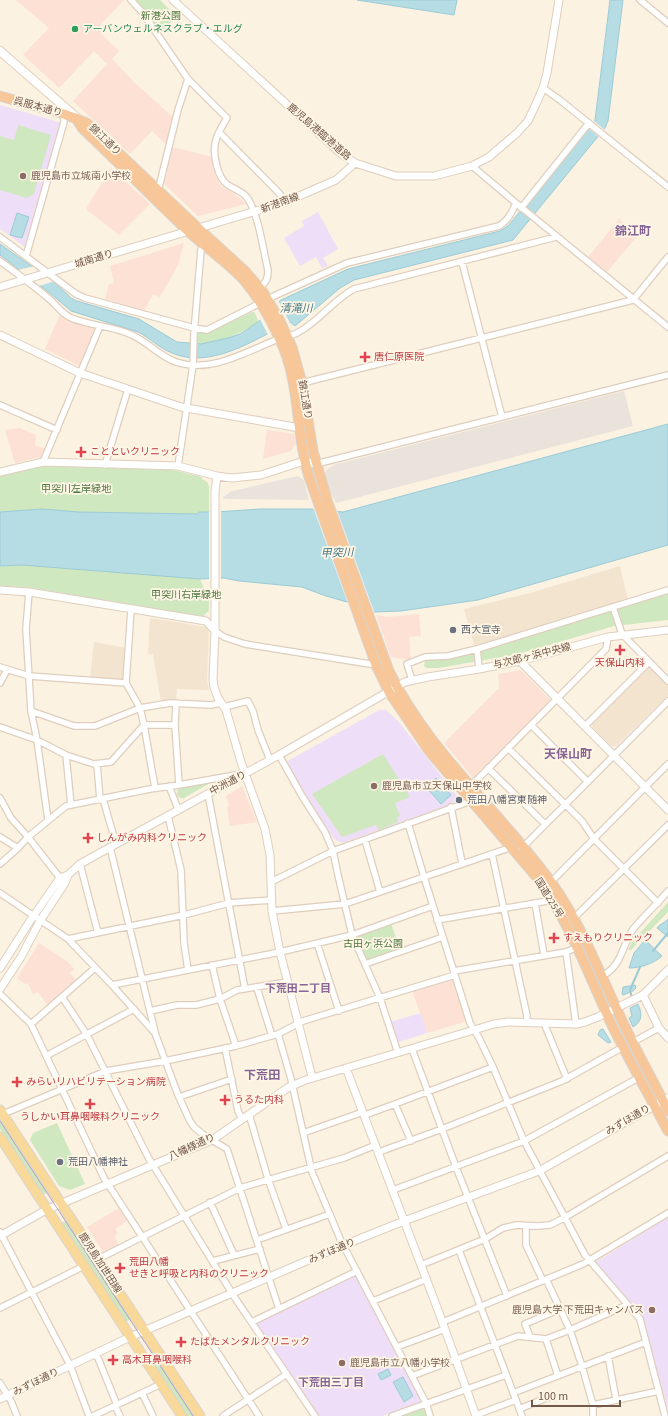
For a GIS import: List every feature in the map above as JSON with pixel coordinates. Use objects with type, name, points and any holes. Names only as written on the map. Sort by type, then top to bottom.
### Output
[{"type":"highway","name":"呉服本通り","points":[[0,96],[76,118]]},
{"type":"highway","name":"錦江通り","points":[[76,118],[87,123],[158,191],[205,245],[243,280],[265,303]]},
{"type":"highway","name":"錦江通り","points":[[76,118],[82,128],[193,230],[245,271],[260,288],[265,303],[282,334],[302,383],[316,464],[328,503],[389,671],[393,690]]},
{"type":"highway","name":"錦江通り","points":[[282,334],[291,374],[304,461],[317,502],[376,665],[393,690]]},
{"type":"highway","name":"国道225号","points":[[393,690],[428,735],[551,882],[574,918],[601,976],[619,1009],[632,1040],[665,1099],[668,1111]]},
{"type":"highway","name":"国道225号","points":[[393,690],[429,751],[539,880],[553,900],[578,947],[608,1017],[668,1132]]},
{"type":"main road","points":[[0,51],[76,118]]},
{"type":"main road","name":"鹿児島加世田線","points":[[1,1112],[200,1416]]},
{"type":"main road","name":"鹿児島加世田線","points":[[0,1137],[46,1210],[182,1416]]},
{"type":"street","points":[[131,0],[142,12],[188,79],[227,118],[216,138],[214,148],[218,170],[224,182],[246,196],[249,200],[268,270],[268,278],[266,283],[260,288]]},
{"type":"street","name":"鹿児島港臨港道路","points":[[173,0],[339,152],[355,163],[396,176],[434,176],[472,166],[489,157],[517,133],[528,121],[543,88],[547,73],[559,0]]},
{"type":"street","points":[[640,0],[668,23]]},
{"type":"street","points":[[158,191],[178,110],[188,79]]},
{"type":"street","points":[[543,88],[602,133],[668,187]]},
{"type":"street","points":[[26,256],[63,127],[64,114]]},
{"type":"street","points":[[521,208],[589,123]]},
{"type":"street","points":[[219,132],[280,194],[282,203]]},
{"type":"street","name":"新港南線","points":[[193,230],[282,203],[336,180],[355,163]]},
{"type":"street","points":[[472,166],[556,237],[668,327]]},
{"type":"street","points":[[0,237],[76,294],[85,298],[194,328],[207,330],[347,262],[499,226],[512,214],[516,203]]},
{"type":"street","name":"城南通り","points":[[0,287],[193,230]]},
{"type":"street","points":[[0,261],[26,279],[64,313],[73,319],[132,335],[165,358],[177,362],[221,362],[234,358],[282,334],[305,329],[346,293],[354,289],[556,237]]},
{"type":"street","points":[[178,466],[193,362],[194,328],[201,250],[205,245]]},
{"type":"street","points":[[302,383],[634,300],[668,257]]},
{"type":"street","points":[[462,262],[502,417]]},
{"type":"street","points":[[43,462],[100,326]]},
{"type":"street","points":[[0,335],[80,373],[187,409],[300,428]]},
{"type":"street","points":[[0,472],[43,462],[178,466],[217,476],[232,478],[261,474],[304,461],[316,464],[668,375]]},
{"type":"street","points":[[105,465],[128,389]]},
{"type":"street","points":[[0,405],[57,430]]},
{"type":"street","points":[[217,476],[215,496],[214,687],[223,705],[265,829],[270,855],[272,911],[280,952],[312,1077]]},
{"type":"street","points":[[0,590],[29,592],[206,621],[215,631],[224,637],[245,644],[376,665]]},
{"type":"street","points":[[412,680],[407,664],[426,658],[448,656],[476,649],[668,590]]},
{"type":"street","points":[[29,592],[26,629],[31,711],[37,740],[48,820]]},
{"type":"street","points":[[614,607],[622,634],[668,681]]},
{"type":"street","points":[[131,609],[126,683],[140,708],[155,788]]},
{"type":"street","name":"与次郎ヶ浜中央線","points":[[393,690],[412,680],[520,661],[608,637],[622,634],[668,630]]},
{"type":"street","points":[[471,786],[606,650],[608,637]]},
{"type":"street","points":[[476,649],[478,669]]},
{"type":"street","points":[[520,661],[668,810]]},
{"type":"street","points":[[585,726],[649,662]]},
{"type":"street","points":[[0,667],[29,676],[126,683]]},
{"type":"street","points":[[0,683],[7,670]]},
{"type":"street","name":"中洲通り","points":[[0,968],[11,950],[65,883],[64,876],[80,864],[279,755],[393,690]]},
{"type":"street","points":[[31,711],[74,726],[95,726],[140,708],[176,703],[223,705],[248,701],[270,760]]},
{"type":"street","points":[[272,911],[345,904],[510,847],[523,847],[668,701]]},
{"type":"street","points":[[176,703],[175,725],[179,785]]},
{"type":"street","points":[[0,727],[37,740],[66,755],[97,764],[111,762],[144,725],[175,725]]},
{"type":"street","points":[[531,725],[588,782]]},
{"type":"street","points":[[508,748],[582,821],[594,839],[658,902]]},
{"type":"street","points":[[66,755],[71,805]]},
{"type":"street","points":[[279,755],[302,796],[325,832],[333,851],[352,935],[380,998],[398,1053]]},
{"type":"street","points":[[97,764],[102,800],[155,1033],[179,1097],[190,1121],[205,1136],[227,1149],[279,1309]]},
{"type":"street","points":[[551,882],[668,764]]},
{"type":"street","points":[[488,768],[545,824]]},
{"type":"street","points":[[0,864],[28,837],[66,806],[102,800],[155,788],[245,773]]},
{"type":"street","points":[[169,786],[178,809]]},
{"type":"street","points":[[208,794],[245,989]]},
{"type":"street","points":[[0,798],[11,818],[64,876]]},
{"type":"street","points":[[271,882],[333,851],[471,801]]},
{"type":"street","points":[[451,807],[462,863]]},
{"type":"street","points":[[168,816],[182,870],[184,943],[188,970]]},
{"type":"street","points":[[408,823],[469,1020],[493,1067],[524,1141],[564,1218],[589,1260],[640,1320],[665,1416]]},
{"type":"street","points":[[574,918],[668,824]]},
{"type":"street","points":[[0,837],[18,848]]},
{"type":"street","points":[[365,840],[380,892]]},
{"type":"street","points":[[492,854],[527,1016],[526,1023]]},
{"type":"street","points":[[80,864],[98,933]]},
{"type":"street","points":[[601,976],[607,974],[616,966],[633,930],[668,891]]},
{"type":"street","points":[[0,893],[68,939],[155,1033]]},
{"type":"street","points":[[68,939],[229,903],[272,900]]},
{"type":"street","points":[[437,920],[553,900]]},
{"type":"street","points":[[535,903],[544,954]]},
{"type":"street","points":[[112,985],[280,952],[352,935],[434,906]]},
{"type":"street","name":"中洲通り","points":[[0,989],[21,957],[37,919]]},
{"type":"street","points":[[365,964],[443,937]]},
{"type":"street","points":[[317,943],[339,1011]]},
{"type":"street","points":[[1,1112],[106,1071],[165,1061],[236,1046],[275,1035],[298,1024],[455,973],[544,954],[566,952],[578,947]]},
{"type":"street","points":[[11,950],[21,957]]},
{"type":"street","points":[[566,952],[576,1024],[608,1017],[643,994],[668,970]]},
{"type":"street","points":[[212,965],[220,999],[236,1046]]},
{"type":"street","points":[[30,1024],[95,968]]},
{"type":"street","points":[[659,978],[668,977]]},
{"type":"street","points":[[150,1011],[177,1005],[196,1005],[220,999],[237,990],[288,982]]},
{"type":"street","points":[[257,988],[292,1086],[311,1167],[341,1241],[426,1403],[430,1416]]},
{"type":"street","points":[[0,994],[30,1024],[108,1184],[259,1416]]},
{"type":"street","points":[[643,994],[659,1028],[668,1038]]},
{"type":"street","points":[[62,997],[87,1035],[148,1157],[232,1293],[315,1416]]},
{"type":"street","points":[[46,1056],[134,1009]]},
{"type":"street","name":"八幡様通り","points":[[1,1234],[46,1210],[212,1140],[292,1086],[312,1077],[494,1024],[508,1022],[576,1024]]},
{"type":"street","points":[[544,1023],[567,1078]]},
{"type":"street","points":[[632,1040],[659,1028]]},
{"type":"street","points":[[98,1259],[141,1236],[240,1188],[411,1140],[442,1129],[567,1078],[622,1045]]},
{"type":"street","points":[[225,1048],[238,1111],[242,1119]]},
{"type":"street","points":[[412,1049],[456,1167],[507,1296]]},
{"type":"street","points":[[303,1133],[395,1104],[493,1067]]},
{"type":"street","points":[[346,1068],[427,1279],[476,1415],[516,1400]]},
{"type":"street","points":[[393,1190],[524,1141],[640,1077]]},
{"type":"street","points":[[179,1097],[232,1079]]},
{"type":"street","name":"みずほ通り","points":[[0,1399],[130,1336],[344,1245],[539,1171],[665,1099]]},
{"type":"street","points":[[395,1104],[411,1140]]},
{"type":"street","points":[[249,1114],[268,1179],[286,1229]]},
{"type":"street","points":[[421,1265],[485,1239],[503,1228],[517,1225],[526,1226],[550,1224],[564,1218],[668,1156]]},
{"type":"street","points":[[210,1202],[234,1255]]},
{"type":"street","points":[[397,1347],[444,1326],[480,1307],[583,1264],[668,1213]]},
{"type":"street","points":[[257,1240],[330,1214]]},
{"type":"street","points":[[526,1226],[526,1245],[570,1330],[593,1405],[593,1416]]},
{"type":"street","points":[[1,1234],[70,1365],[88,1416]]},
{"type":"street","points":[[213,1261],[260,1249]]},
{"type":"street","points":[[459,1250],[522,1416]]},
{"type":"street","points":[[0,1308],[84,1266]]},
{"type":"street","points":[[252,1322],[357,1271]]},
{"type":"street","points":[[373,1301],[427,1279]]},
{"type":"street","points":[[412,1376],[518,1336],[546,1339],[627,1305]]},
{"type":"street","points":[[530,1337],[525,1324],[560,1309]]},
{"type":"street","points":[[546,1339],[558,1376]]},
{"type":"street","points":[[513,1393],[646,1342]]},
{"type":"street","points":[[94,1354],[98,1358],[120,1416]]},
{"type":"street","points":[[608,1356],[616,1399]]},
{"type":"street","points":[[223,1416],[287,1374]]},
{"type":"street","points":[[392,1416],[506,1375]]},
{"type":"street","points":[[0,1383],[8,1395],[17,1416]]},
{"type":"street","points":[[93,1416],[161,1384]]},
{"type":"street","points":[[593,1405],[659,1391]]},
{"type":"street","points":[[142,1393],[153,1416]]},
{"type":"street","points":[[520,1409],[549,1397]]},
{"type":"shaded area","points":[[16,0],[124,0],[100,25],[101,34],[119,51],[112,59],[135,83],[174,118],[167,145],[152,131],[130,154],[73,101],[107,64],[94,51],[59,88],[23,55],[49,28]]},
{"type":"shaded area","name":"鹿児島市立城南小学校","points":[[0,105],[62,123],[25,247],[0,229]]},
{"type":"shaded area","points":[[172,147],[213,157],[215,174],[221,186],[235,194],[246,204],[198,216],[164,184]]},
{"type":"shaded area","points":[[111,168],[150,204],[119,235],[87,210],[87,207]]},
{"type":"shaded area","points":[[318,212],[338,249],[323,258],[328,266],[322,268],[316,257],[300,266],[284,238],[304,226],[302,221]]},
{"type":"shaded area","points":[[619,219],[638,235],[607,272],[588,257]]},
{"type":"shaded area","points":[[184,243],[178,265],[160,297],[153,294],[144,311],[105,299],[109,284],[114,283],[110,266]]},
{"type":"shaded area","points":[[60,314],[72,321],[96,329],[80,366],[45,349]]},
{"type":"shaded area","points":[[624,391],[633,426],[336,503],[324,474],[327,469],[333,465]]},
{"type":"shaded area","points":[[20,428],[36,435],[35,446],[45,448],[41,457],[15,463],[5,430]]},
{"type":"shaded area","points":[[267,430],[294,434],[296,444],[291,451],[263,459]]},
{"type":"shaded area","points":[[298,476],[304,480],[309,500],[222,498],[230,492]]},
{"type":"shaded area","points":[[620,566],[628,600],[475,648],[464,609],[530,593]]},
{"type":"shaded area","points":[[419,614],[421,636],[409,637],[411,660],[391,657],[376,615],[388,617]]},
{"type":"shaded area","points":[[150,618],[207,627],[209,630],[207,680],[209,690],[177,689],[176,701],[161,702],[153,654],[148,654]]},
{"type":"shaded area","points":[[94,642],[126,648],[125,681],[90,678]]},
{"type":"shaded area","points":[[647,668],[651,668],[668,685],[668,695],[616,746],[611,746],[593,728],[592,723]]},
{"type":"shaded area","points":[[521,670],[550,699],[550,702],[474,779],[444,743],[499,688],[498,674]]},
{"type":"shaded area","name":"鹿児島市立天保山中学校","points":[[379,710],[386,710],[398,721],[461,801],[342,843],[334,839],[306,797],[286,762]]},
{"type":"shaded area","points":[[242,786],[257,822],[230,826],[227,807],[229,806],[226,796]]},
{"type":"shaded area","points":[[39,943],[68,962],[74,969],[70,973],[77,981],[48,1006],[38,992],[33,994],[28,983],[25,984],[17,978]]},
{"type":"shaded area","points":[[452,978],[466,1020],[465,1022],[427,1033],[412,990]]},
{"type":"shaded area","points":[[421,1013],[427,1033],[399,1042],[396,1041],[390,1022]]},
{"type":"shaded area","points":[[119,1208],[127,1221],[115,1229],[118,1233],[114,1236],[119,1245],[103,1252],[87,1227]]},
{"type":"shaded area","name":"鹿児島大学 下荒田キャンパス","points":[[668,1217],[668,1409],[642,1318],[596,1262]]},
{"type":"shaded area","name":"鹿児島市立八幡小学校","points":[[354,1276],[357,1277],[421,1400],[420,1402],[382,1416],[318,1416],[257,1326],[257,1322]]},
{"type":"green space","name":"新港公園","points":[[135,0],[160,0],[177,17],[159,34],[141,6]]},
{"type":"green space","points":[[18,125],[51,135],[34,194],[27,198],[0,190],[0,136],[14,140]]},
{"type":"green space","points":[[254,312],[258,322],[252,326],[221,341],[197,344],[198,332],[208,333]]},
{"type":"green space","name":"甲突川左岸緑地","points":[[45,466],[174,470],[202,477],[202,479],[207,482],[209,486],[209,512],[199,512],[197,514],[79,512],[42,509],[0,512],[0,476]]},
{"type":"green space","name":"甲突川右岸緑地","points":[[22,565],[199,578],[209,600],[209,611],[204,617],[26,587],[0,586],[0,566]]},
{"type":"green space","points":[[668,593],[668,620],[614,626],[518,654],[439,668],[426,668],[424,666],[425,660],[448,659],[480,651]]},
{"type":"green space","points":[[383,754],[410,797],[395,803],[400,816],[397,818],[398,822],[379,830],[376,825],[342,837],[312,794]]},
{"type":"green space","points":[[212,782],[184,798],[179,798],[177,796],[177,791],[180,788]]},
{"type":"green space","points":[[668,902],[668,912],[631,950],[628,950],[632,942]]},
{"type":"green space","name":"古田ヶ浜公園","points":[[391,924],[401,950],[368,960],[364,959],[355,938],[356,935]]},
{"type":"green space","points":[[0,1118],[48,1192],[43,1195],[0,1129]]},
{"type":"green space","name":"荒田八幡神社","points":[[57,1123],[85,1184],[70,1190],[59,1186],[30,1140],[33,1133]]},
{"type":"green space","points":[[67,1220],[131,1319],[126,1322],[61,1223]]},
{"type":"green space","points":[[153,1353],[194,1416],[187,1416],[148,1357]]},
{"type":"green space","points":[[423,1407],[428,1416],[398,1416]]},
{"type":"water","points":[[357,0],[457,0],[454,15]]},
{"type":"water","name":"清滝川","points":[[610,0],[623,0],[608,121],[605,128],[513,240],[354,280],[340,288],[295,326],[290,322],[248,344],[218,355],[202,358],[187,357],[172,353],[138,332],[71,311],[0,255],[0,244],[54,282],[71,298],[77,301],[139,319],[177,342],[201,344],[240,334],[258,322],[281,300],[348,269],[500,231],[508,226],[595,120]]},
{"type":"water","points":[[17,213],[29,217],[22,238],[10,235]]},
{"type":"water","name":"甲突川","points":[[668,424],[668,545],[478,600],[401,611],[374,612],[302,587],[239,581],[224,578],[200,579],[22,565],[0,566],[0,512],[42,509],[79,512],[197,514],[199,512],[260,509],[311,509],[343,512]]},
{"type":"water","points":[[436,778],[451,795],[441,804],[426,787]]},
{"type":"water","points":[[668,919],[668,937],[657,928]]},
{"type":"water","points":[[645,940],[662,956],[646,965],[629,968],[634,953]]},
{"type":"water","points":[[635,985],[636,988],[633,991],[623,995],[622,994],[623,987]]},
{"type":"water","points":[[638,1004],[641,1017],[639,1022],[633,1027],[629,1018],[632,1016],[630,1008]]},
{"type":"water","points":[[603,1029],[611,1042],[608,1043],[598,1035],[600,1030]]},
{"type":"water","points":[[388,1369],[391,1375],[381,1380],[378,1374]]},
{"type":"water","points":[[403,1377],[413,1396],[404,1402],[393,1382]]},
{"type":"pier","points":[[593,120],[605,130],[599,137],[587,127]]},
{"type":"pier","points":[[35,266],[55,281],[39,286],[18,270]]},
{"type":"pier","points":[[278,300],[290,323],[268,335],[260,319],[258,319]]},
{"type":"pier","points":[[313,507],[337,510],[375,614],[348,604]]},
{"type":"pier","points":[[209,510],[221,510],[221,580],[209,580]]},
{"type":"waterway","points":[[653,951],[668,933]]},
{"type":"waterway","points":[[632,998],[630,990],[640,967]]},
{"type":"tram line","points":[[0,1121],[193,1416]]},
{"type":"place","name":"アーバンウェルネスクラブ・エルグ","points":[[75,29]]},
{"type":"place","name":"鹿児島市立城南小学校","points":[[23,176]]},
{"type":"place","name":"唐仁原医院","points":[[365,357]]},
{"type":"place","name":"ことといクリニック","points":[[81,452]]},
{"type":"place","name":"西大宣寺","points":[[453,630]]},
{"type":"place","name":"天保山内科","points":[[620,650]]},
{"type":"place","name":"鹿児島市立天保山中学校","points":[[374,786]]},
{"type":"place","name":"荒田八幡宮東随神","points":[[459,800]]},
{"type":"place","name":"しんがみ内科クリニック","points":[[88,838]]},
{"type":"place","name":"すえもりクリニック","points":[[554,938]]},
{"type":"place","name":"みらいリハビリテーション病院","points":[[17,1082]]},
{"type":"place","name":"うるた内科","points":[[225,1100]]},
{"type":"place","name":"うしかい耳鼻咽喉科クリニック","points":[[90,1104]]},
{"type":"place","name":"荒田八幡神社","points":[[60,1162]]},
{"type":"place","name":"荒田八幡 せきと呼吸と内科のクリニック","points":[[120,1268]]},
{"type":"place","name":"鹿児島大学 下荒田キャンパス","points":[[652,1310]]},
{"type":"place","name":"たばたメンタルクリニック","points":[[181,1342]]},
{"type":"place","name":"高木耳鼻咽喉科","points":[[113,1360]]},
{"type":"place","name":"鹿児島市立八幡小学校","points":[[342,1363]]},
{"type":"district","name":"錦江町","points":[[633,231]]},
{"type":"district","name":"天保山町","points":[[568,754]]},
{"type":"district","name":"下荒田二丁目","points":[[298,988]]},
{"type":"district","name":"下荒田","points":[[262,1075]]},
{"type":"district","name":"下荒田三丁目","points":[[331,1382]]}]
